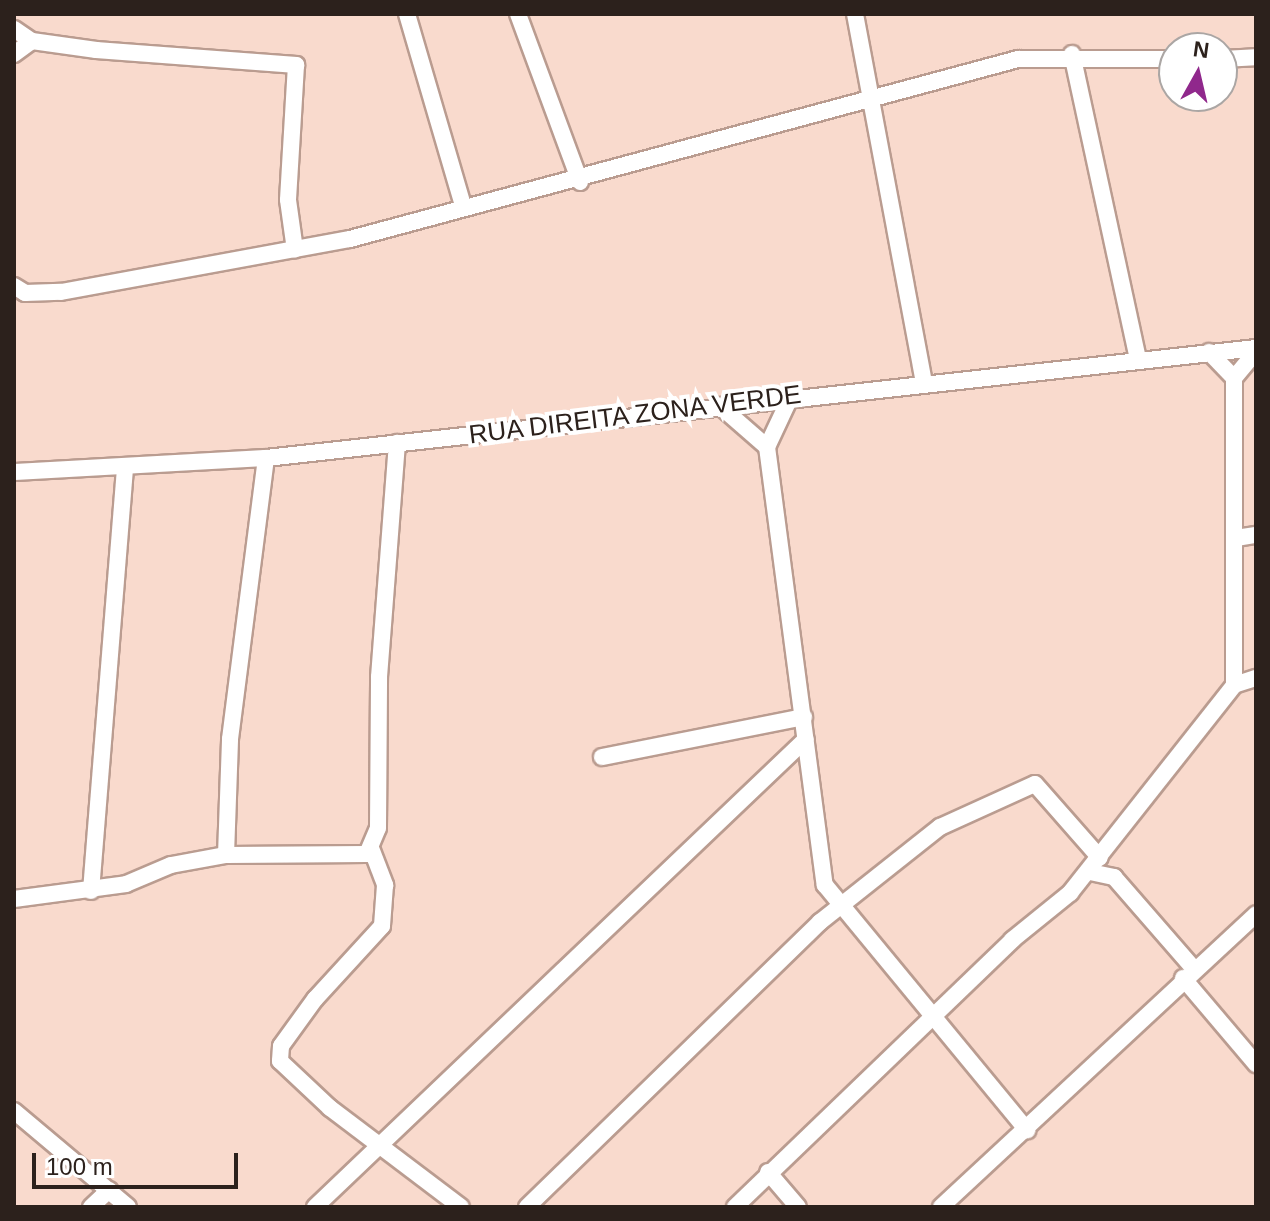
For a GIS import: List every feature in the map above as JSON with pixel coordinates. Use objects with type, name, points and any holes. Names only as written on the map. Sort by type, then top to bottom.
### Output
[{"type":"street","points":[[407,14],[463,205]]},
{"type":"street","points":[[518,14],[580,182]]},
{"type":"street","points":[[855,14],[924,382]]},
{"type":"street","points":[[14,29],[32,41],[296,65],[288,200],[295,250]]},
{"type":"street","points":[[14,54],[32,41]]},
{"type":"street","points":[[1072,54],[1138,359]]},
{"type":"street","points":[[18,293],[295,250],[463,205],[580,182],[872,102],[983,66],[1072,54],[1158,58]]},
{"type":"street","points":[[1234,685],[1234,378],[1256,350]]},
{"type":"street","name":"RUA DIREITA ZONA VERDE","points":[[14,472],[125,470],[266,458],[924,382],[1209,352],[1256,350]]},
{"type":"street","points":[[1209,352],[1234,378]]},
{"type":"street","points":[[790,398],[767,447],[825,885],[820,922]]},
{"type":"street","points":[[720,406],[767,447]]},
{"type":"street","points":[[397,443],[371,848],[385,885],[382,926],[315,999],[279,1053],[284,1068],[461,1207]]},
{"type":"street","points":[[226,855],[230,739],[266,458]]},
{"type":"street","points":[[91,891],[125,470]]},
{"type":"street","points":[[1236,538],[1256,535]]},
{"type":"street","points":[[735,1207],[768,1172],[1095,865],[1234,685],[1256,678]]},
{"type":"street","points":[[602,757],[804,717]]},
{"type":"street","points":[[315,1207],[806,739]]},
{"type":"street","points":[[527,1207],[820,922],[940,827],[1035,784],[1095,865],[1114,877],[1256,1064]]},
{"type":"street","points":[[1114,877],[1115,838]]},
{"type":"street","points":[[14,899],[91,891],[226,855],[355,857],[371,848]]},
{"type":"street","points":[[825,885],[840,907],[1027,1130]]},
{"type":"street","points":[[941,1207],[1027,1130],[1188,973],[1256,914]]},
{"type":"street","points":[[14,1111],[128,1207]]},
{"type":"street","points":[[768,1172],[798,1207]]},
{"type":"street","points":[[91,1207],[109,1190]]}]
